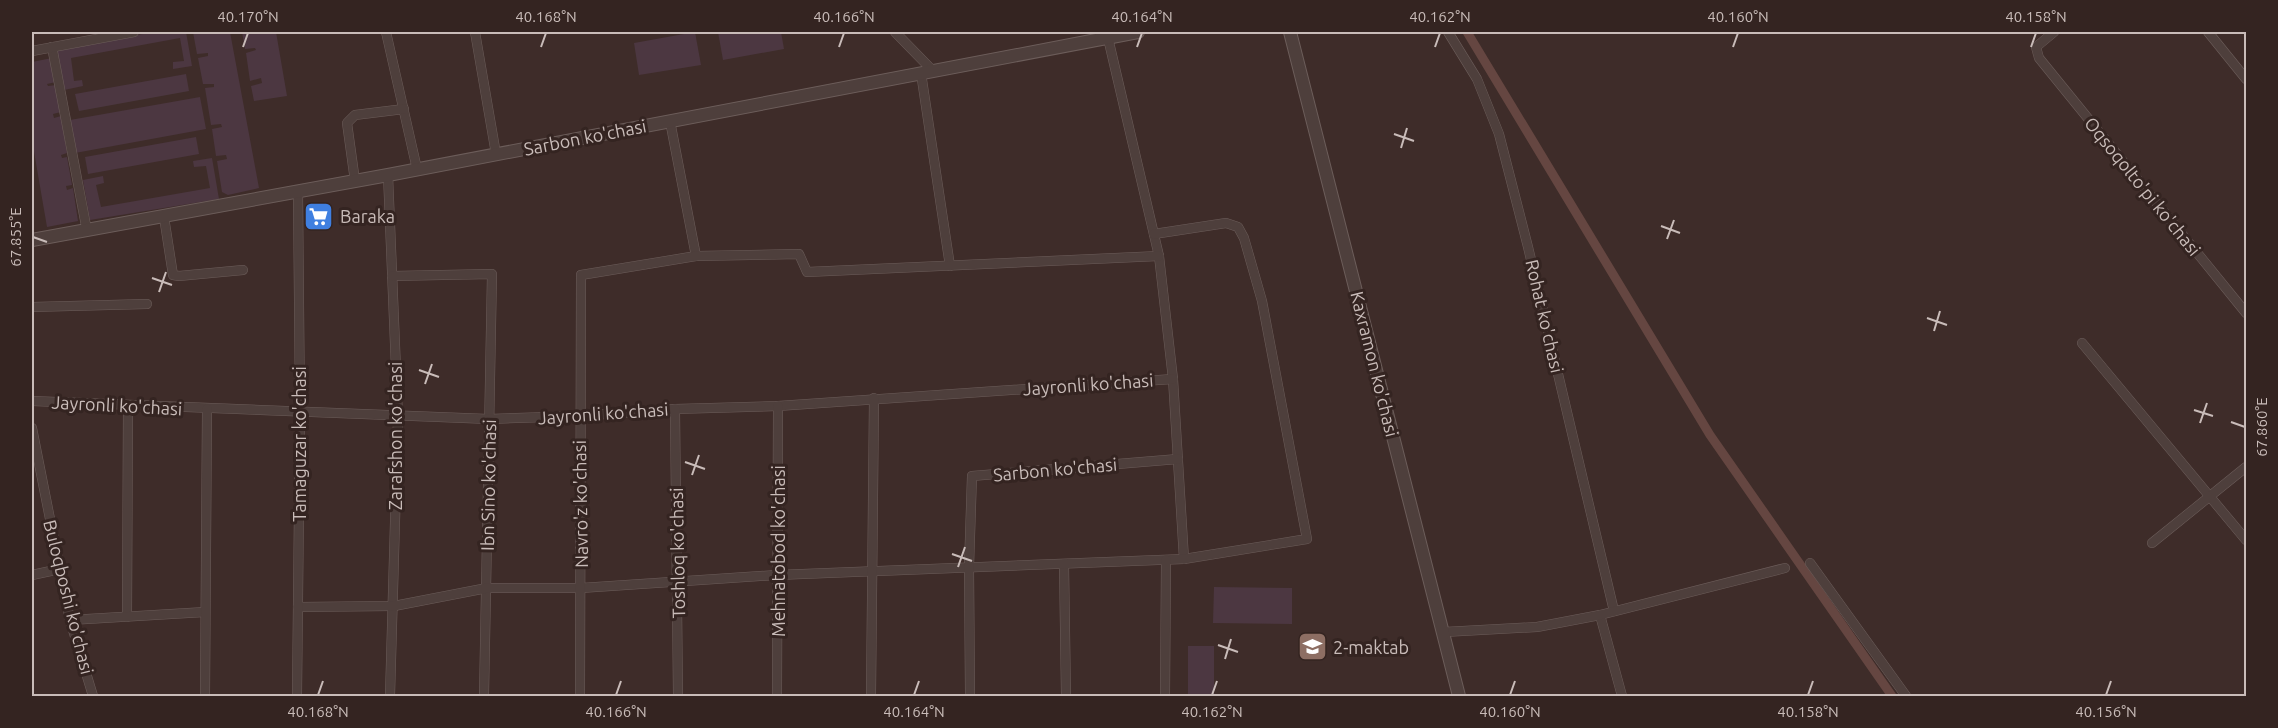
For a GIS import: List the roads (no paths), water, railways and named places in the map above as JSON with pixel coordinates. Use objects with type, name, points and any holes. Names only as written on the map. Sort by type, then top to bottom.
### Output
[{"type":"street","points":[[32,51],[134,32]]},
{"type":"street","points":[[386,32],[417,169]]},
{"type":"street","points":[[475,32],[496,154]]},
{"type":"street","points":[[895,32],[927,72],[951,266]]},
{"type":"street","name":"Sarbon ko'chasi","points":[[32,240],[927,72],[1090,36],[1108,38],[1138,32]]},
{"type":"street","name":"Kaxramon ko'chasi","points":[[1290,32],[1459,696]]},
{"type":"street","name":"Rohat ko'chasi","points":[[1448,32],[1477,79],[1499,134],[1614,611]]},
{"type":"street","name":"Oqsoqolto'pi ko'chasi","points":[[2054,32],[2036,47],[2039,58],[2247,313]]},
{"type":"street","points":[[2208,32],[2247,79]]},
{"type":"street","points":[[1108,38],[1159,256],[1173,379],[1184,559]]},
{"type":"street","points":[[52,47],[87,231]]},
{"type":"street","points":[[355,181],[347,123],[355,115],[404,109]]},
{"type":"street","points":[[670,121],[696,256],[799,254],[807,272],[1159,256]]},
{"type":"street","name":"Zarafshon ko'chasi","points":[[388,175],[398,417],[390,696]]},
{"type":"street","name":"Tamaguzar ko'chasi","points":[[297,696],[300,412],[298,191]]},
{"type":"street","points":[[164,216],[173,275],[243,270]]},
{"type":"street","points":[[298,607],[394,606],[487,588],[581,588],[777,575],[1184,559],[1307,539],[1262,301],[1244,238],[1238,227],[1226,223],[1154,234]]},
{"type":"street","name":"Navro'z ko'chasi","points":[[580,696],[581,275],[696,256]]},
{"type":"street","name":"Ibn Sino ko'chasi","points":[[392,276],[492,274],[484,696]]},
{"type":"street","points":[[32,307],[147,304]]},
{"type":"street","points":[[2082,343],[2247,540]]},
{"type":"street","name":"Jayronli ko'chasi","points":[[32,401],[489,419],[778,406],[1173,379]]},
{"type":"street","points":[[871,696],[874,398]]},
{"type":"street","points":[[127,616],[128,405]]},
{"type":"street","name":"Mehnatobod ko'chasi","points":[[777,696],[778,406]]},
{"type":"street","points":[[205,696],[207,409]]},
{"type":"street","name":"Toshloq ko'chasi","points":[[675,409],[678,696]]},
{"type":"street","name":"Buloqboshi ko'chasi","points":[[32,428],[70,620],[93,696]]},
{"type":"street","name":"Sarbon ko'chasi","points":[[970,696],[969,567],[972,476],[1178,459]]},
{"type":"street","points":[[2152,543],[2247,467]]},
{"type":"street","points":[[1165,696],[1166,560]]},
{"type":"street","points":[[1810,563],[1906,696]]},
{"type":"street","points":[[1064,564],[1066,696]]},
{"type":"street","points":[[1444,632],[1537,627],[1600,615],[1785,568]]},
{"type":"street","points":[[32,575],[60,569]]},
{"type":"street","points":[[70,620],[205,612]]},
{"type":"street","points":[[1600,615],[1622,696]]},
{"type":"waterway","points":[[1467,32],[1710,435],[1892,696]]},
{"type":"place","name":"Baraka","points":[[319,216]]},
{"type":"place","name":"2-maktab","points":[[1312,647]]}]
